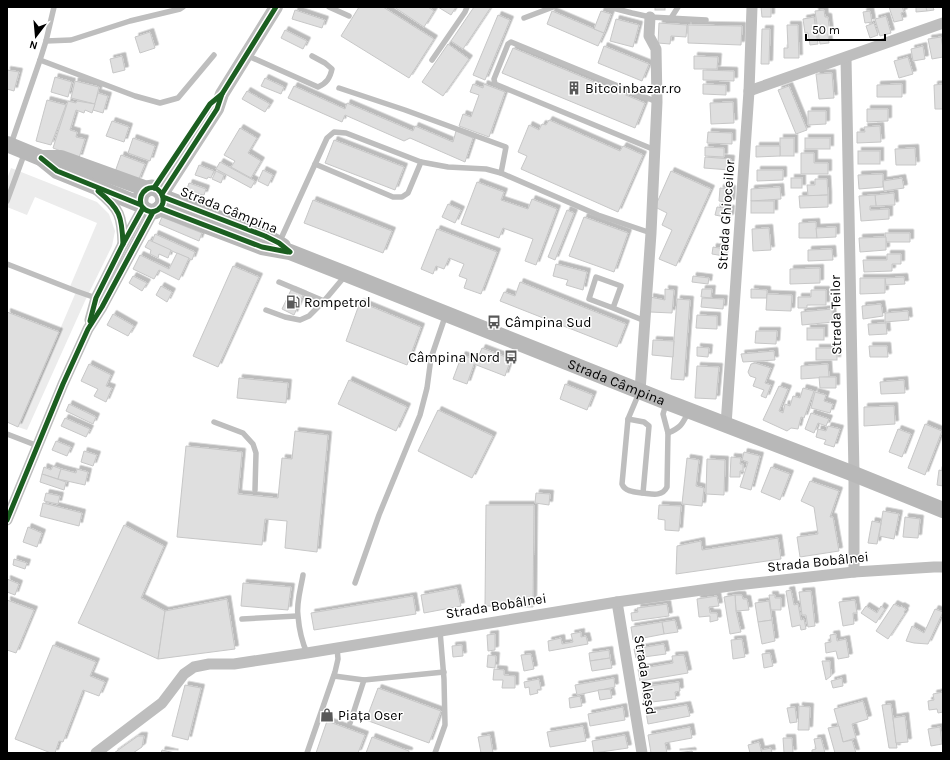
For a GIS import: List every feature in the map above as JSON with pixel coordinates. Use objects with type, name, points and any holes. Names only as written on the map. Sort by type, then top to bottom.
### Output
[{"type":"main road","points":[[14,147],[41,158],[58,171],[90,185],[153,200]]},
{"type":"main road","points":[[41,158],[60,158],[153,200]]},
{"type":"main road","name":"Strada Câmpina","points":[[153,200],[262,246],[285,248],[346,274],[667,402],[943,510]]},
{"type":"street","points":[[88,329],[96,298],[123,244],[217,109],[222,94],[276,7]]},
{"type":"street","name":"Strada Ghioceilor","points":[[726,425],[749,91],[752,7]]},
{"type":"street","points":[[640,391],[657,102],[656,49],[649,36],[650,17]]},
{"type":"street","points":[[749,91],[943,23]]},
{"type":"street","name":"Strada Teilor","points":[[846,58],[854,474],[854,572]]},
{"type":"street","points":[[90,185],[109,200],[115,207],[122,224],[123,244]]},
{"type":"street","points":[[7,520],[63,384],[88,329],[102,307],[153,200]]},
{"type":"street","name":"Strada Bobâlnei","points":[[96,753],[162,703],[184,674],[194,667],[209,664],[234,664],[307,653],[336,647],[617,602],[737,585],[854,572],[940,565]]},
{"type":"street","name":"Strada Aleșd","points":[[617,602],[642,753]]},
{"type":"lane","points":[[7,201],[14,147],[46,42],[54,7]]},
{"type":"lane","points":[[46,42],[71,40],[130,21],[183,7]]},
{"type":"lane","points":[[329,7],[349,16]]},
{"type":"lane","points":[[432,60],[465,12],[466,7]]},
{"type":"lane","points":[[524,18],[553,7]]},
{"type":"lane","points":[[609,7],[632,14],[650,17],[706,20]]},
{"type":"lane","points":[[671,18],[678,7]]},
{"type":"lane","points":[[655,150],[495,84],[494,79],[508,44],[511,42],[657,102]]},
{"type":"lane","points":[[40,60],[135,96],[160,103],[178,98],[214,55]]},
{"type":"lane","points":[[246,55],[318,86],[324,84],[330,77],[332,69],[326,63],[312,56]]},
{"type":"lane","points":[[339,88],[405,110],[506,147],[501,173]]},
{"type":"lane","points":[[285,248],[315,164],[327,138],[334,132],[346,134],[422,162],[448,167],[486,169],[501,173],[598,215],[650,233]]},
{"type":"lane","points":[[315,164],[393,197],[402,196],[408,193],[422,162]]},
{"type":"lane","points":[[7,264],[96,298]]},
{"type":"lane","points":[[266,310],[285,318],[300,320],[309,316],[324,301],[346,274]]},
{"type":"lane","points":[[613,308],[621,286],[596,277],[589,299],[645,321]]},
{"type":"lane","points":[[279,282],[324,301]]},
{"type":"lane","points":[[355,583],[379,515],[420,415],[427,388],[431,358],[446,314]]},
{"type":"lane","points":[[640,391],[628,419],[622,484],[627,490],[658,495],[666,490],[668,433],[663,414],[667,402]]},
{"type":"lane","points":[[668,433],[681,426],[689,410]]},
{"type":"lane","points":[[628,419],[644,422],[649,426],[643,493]]},
{"type":"lane","points":[[214,422],[243,433],[253,444],[256,453],[255,490]]},
{"type":"lane","points":[[7,434],[38,446]]},
{"type":"lane","points":[[303,575],[298,606],[298,616],[303,644],[307,653]]},
{"type":"lane","points":[[242,619],[298,616]]},
{"type":"lane","points":[[435,753],[445,725],[444,672],[440,631]]},
{"type":"lane","points":[[307,753],[334,676],[338,659],[336,647]]},
{"type":"lane","points":[[334,676],[364,680],[444,672]]},
{"type":"lane","points":[[350,723],[364,680]]},
{"type":"shaded area","points":[[11,168],[97,202],[109,214],[115,231],[112,246],[85,301],[27,430],[18,427],[76,292],[69,289],[97,223],[35,197],[27,215],[7,207],[7,179]]},
{"type":"building","points":[[359,7],[383,7],[434,39],[409,78],[341,36]]},
{"type":"building","points":[[394,7],[428,7],[434,11],[424,27]]},
{"type":"building","points":[[438,7],[456,7],[451,15]]},
{"type":"building","points":[[474,7],[491,7],[463,49],[451,41]]},
{"type":"building","points":[[655,7],[665,7],[665,10],[655,10]]},
{"type":"building","points":[[761,7],[771,7],[771,17],[762,17]]},
{"type":"building","points":[[889,7],[902,7],[904,12],[901,13],[903,20],[894,22]]},
{"type":"building","points":[[916,7],[926,7],[927,11],[916,12]]},
{"type":"building","points":[[926,7],[933,7],[934,10],[927,11]]},
{"type":"building","points":[[295,10],[325,20],[322,28],[292,19]]},
{"type":"building","points":[[824,10],[825,17],[828,17],[830,34],[828,34],[829,43],[820,44],[815,11]]},
{"type":"building","points":[[552,11],[604,33],[598,46],[547,24]]},
{"type":"building","points":[[601,11],[611,14],[604,33],[594,29]]},
{"type":"building","points":[[870,11],[872,22],[865,23],[863,12]]},
{"type":"building","points":[[498,15],[510,20],[485,80],[473,75]]},
{"type":"building","points":[[886,16],[891,33],[880,36],[875,19]]},
{"type":"building","points":[[814,17],[818,44],[810,45],[808,33],[805,33],[803,19]]},
{"type":"building","points":[[616,19],[639,25],[633,47],[610,41]]},
{"type":"building","points":[[659,23],[687,25],[686,37],[671,36],[670,44],[658,43]]},
{"type":"building","points":[[874,23],[878,35],[870,38],[866,26]]},
{"type":"building","points":[[688,25],[742,26],[741,45],[688,43]]},
{"type":"building","points":[[787,25],[798,25],[799,58],[784,58],[784,48],[788,48]]},
{"type":"building","points":[[762,29],[770,29],[769,64],[761,64]]},
{"type":"building","points":[[285,30],[307,41],[303,49],[281,38]]},
{"type":"building","points":[[150,32],[155,48],[140,53],[135,37]]},
{"type":"building","points":[[941,37],[943,57],[932,59],[928,39]]},
{"type":"building","points":[[448,44],[469,59],[443,96],[422,82]]},
{"type":"building","points":[[604,46],[649,64],[642,81],[598,63]]},
{"type":"building","points":[[923,46],[925,59],[913,61],[911,49]]},
{"type":"building","name":"Bitcoinbazar.ro","points":[[513,48],[645,103],[635,128],[502,73]]},
{"type":"building","points":[[122,56],[125,70],[113,73],[110,59]]},
{"type":"building","points":[[694,56],[718,57],[717,69],[694,69]]},
{"type":"building","points":[[908,57],[913,74],[899,78],[894,61]]},
{"type":"building","points":[[7,70],[19,72],[14,91],[7,89]]},
{"type":"building","points":[[703,70],[734,71],[734,81],[703,80]]},
{"type":"building","points":[[832,73],[834,98],[819,99],[816,74]]},
{"type":"building","points":[[55,77],[72,82],[68,97],[51,92]]},
{"type":"building","points":[[265,78],[284,87],[281,94],[261,86]]},
{"type":"building","points":[[75,81],[99,87],[95,104],[71,98]]},
{"type":"building","points":[[473,84],[483,88],[484,84],[505,92],[489,137],[459,126],[463,114],[471,117],[479,95],[470,92]]},
{"type":"building","points":[[703,84],[726,85],[726,95],[703,94]]},
{"type":"building","points":[[902,84],[902,97],[877,97],[877,85]]},
{"type":"building","points":[[943,84],[943,109],[935,109],[934,85]]},
{"type":"building","points":[[294,86],[345,109],[347,103],[413,131],[415,126],[453,142],[456,131],[473,138],[465,162],[410,138],[404,141],[345,115],[342,122],[288,98]]},
{"type":"building","points":[[789,86],[807,130],[796,134],[778,90]]},
{"type":"building","points":[[247,91],[270,104],[265,112],[242,99]]},
{"type":"building","points":[[98,93],[108,96],[103,113],[93,110]]},
{"type":"building","points":[[47,100],[66,105],[51,145],[36,141]]},
{"type":"building","points":[[68,101],[95,104],[92,113],[85,110],[84,113],[76,110],[70,130],[77,132],[76,137],[85,139],[79,158],[53,148]]},
{"type":"building","points":[[733,102],[734,123],[711,124],[710,103]]},
{"type":"building","points":[[867,109],[888,109],[888,121],[867,122]]},
{"type":"building","points":[[808,111],[826,111],[826,124],[808,125]]},
{"type":"building","points":[[549,120],[620,151],[623,146],[643,155],[618,212],[521,169],[527,156],[518,152],[529,125],[539,130],[542,124],[546,125]]},
{"type":"building","points":[[112,121],[129,127],[124,142],[106,136]]},
{"type":"building","points":[[880,126],[881,142],[857,143],[857,132],[865,132],[864,127]]},
{"type":"building","points":[[240,128],[257,138],[248,153],[261,161],[251,178],[231,167],[235,161],[224,155]]},
{"type":"building","points":[[708,132],[732,133],[732,144],[707,143]]},
{"type":"building","points":[[133,138],[155,146],[150,161],[128,153]]},
{"type":"building","points":[[780,138],[794,138],[794,156],[780,156]]},
{"type":"building","points":[[805,138],[830,138],[830,149],[805,149]]},
{"type":"building","points":[[334,140],[404,167],[395,190],[325,163]]},
{"type":"building","points":[[756,146],[780,146],[780,156],[756,157]]},
{"type":"building","points":[[705,147],[724,148],[724,157],[705,156]]},
{"type":"building","points":[[915,148],[916,165],[896,165],[895,149]]},
{"type":"building","points":[[858,151],[880,151],[880,164],[858,164]]},
{"type":"building","points":[[801,153],[814,153],[814,163],[828,163],[828,174],[801,174]]},
{"type":"building","points":[[121,155],[145,164],[138,181],[115,172]]},
{"type":"building","points":[[705,157],[731,159],[730,170],[704,168]]},
{"type":"building","points":[[220,162],[255,181],[251,188],[216,169]]},
{"type":"building","points":[[199,165],[214,171],[211,178],[208,177],[207,179],[195,175]]},
{"type":"building","points":[[263,170],[273,175],[268,186],[258,181]]},
{"type":"building","points":[[757,170],[783,170],[783,180],[757,181]]},
{"type":"building","points":[[216,171],[224,175],[221,183],[212,179]]},
{"type":"building","points":[[671,171],[711,189],[676,266],[659,259],[672,230],[662,225],[667,213],[655,207]]},
{"type":"building","points":[[883,174],[883,187],[859,189],[858,175]]},
{"type":"building","points":[[791,178],[802,178],[802,188],[791,188]]},
{"type":"building","points":[[902,178],[904,188],[884,191],[883,181]]},
{"type":"building","points":[[815,179],[827,179],[828,195],[808,196],[807,185],[815,185]]},
{"type":"building","points":[[477,182],[504,192],[501,200],[528,209],[532,199],[557,209],[536,265],[525,261],[533,239],[503,228],[499,238],[461,224]]},
{"type":"building","points":[[189,183],[206,189],[204,195],[198,194],[197,196],[186,192]]},
{"type":"building","points":[[780,187],[781,199],[751,201],[751,189]]},
{"type":"building","points":[[720,188],[732,189],[731,203],[719,201]]},
{"type":"building","points":[[894,193],[895,205],[876,206],[875,195]]},
{"type":"building","points":[[828,195],[828,207],[800,208],[799,196]]},
{"type":"building","points":[[875,195],[876,206],[870,206],[870,210],[889,209],[889,219],[861,221],[859,196]]},
{"type":"building","points":[[313,200],[392,231],[383,253],[304,223]]},
{"type":"building","points":[[751,201],[774,201],[774,213],[751,213]]},
{"type":"building","points":[[448,204],[461,210],[455,223],[442,217]]},
{"type":"building","points":[[717,207],[731,209],[730,218],[715,215]]},
{"type":"building","points":[[567,210],[574,213],[555,260],[548,257]]},
{"type":"building","points":[[162,217],[202,233],[199,241],[159,224]]},
{"type":"building","points":[[584,217],[628,233],[614,272],[569,256]]},
{"type":"building","points":[[816,222],[817,238],[799,238],[799,223]]},
{"type":"building","points":[[836,227],[836,237],[817,238],[816,228]]},
{"type":"building","points":[[769,228],[771,250],[753,251],[752,229]]},
{"type":"building","points":[[437,229],[497,252],[481,294],[464,288],[467,279],[459,276],[464,264],[449,258],[444,269],[436,266],[433,274],[421,269]]},
{"type":"building","points":[[885,233],[910,233],[910,242],[886,242]]},
{"type":"building","points":[[155,234],[195,252],[192,260],[152,242]]},
{"type":"building","points":[[886,237],[886,250],[860,252],[859,238]]},
{"type":"building","points":[[149,240],[171,250],[168,258],[159,254],[158,258],[150,254],[151,250],[145,247]]},
{"type":"building","points":[[713,247],[725,249],[724,256],[712,254]]},
{"type":"building","points":[[832,249],[833,260],[808,261],[808,250]]},
{"type":"building","points":[[177,253],[189,258],[179,280],[159,270],[154,279],[133,269],[140,255],[169,269]]},
{"type":"building","points":[[887,254],[901,254],[901,264],[892,264],[892,271],[864,272],[863,260],[887,260]]},
{"type":"building","points":[[556,264],[587,272],[583,290],[566,285],[568,280],[553,276]]},
{"type":"building","points":[[233,266],[259,277],[218,367],[193,356]]},
{"type":"building","points":[[820,268],[820,283],[790,284],[790,269]]},
{"type":"building","points":[[133,276],[147,283],[142,291],[129,283]]},
{"type":"building","points":[[693,276],[709,278],[708,284],[692,282]]},
{"type":"building","points":[[904,277],[905,284],[886,285],[885,278]]},
{"type":"building","points":[[860,278],[885,278],[885,293],[860,294]]},
{"type":"building","points":[[520,282],[626,324],[617,347],[500,301],[504,292],[515,296]]},
{"type":"building","points":[[161,286],[172,292],[167,302],[156,295]]},
{"type":"building","points":[[665,289],[674,290],[672,313],[650,312],[650,297],[665,300]]},
{"type":"building","points":[[702,289],[712,289],[711,298],[701,297]]},
{"type":"building","points":[[751,289],[767,290],[767,298],[751,298]]},
{"type":"building","name":"Rompetrol","points":[[291,290],[303,295],[294,315],[282,309]]},
{"type":"building","points":[[811,290],[826,290],[826,305],[807,305],[807,308],[798,308],[798,297],[811,297]]},
{"type":"building","points":[[767,294],[792,295],[791,311],[766,310]]},
{"type":"building","points":[[702,298],[724,299],[723,309],[701,307]]},
{"type":"building","points":[[677,299],[690,300],[684,380],[671,379]]},
{"type":"building","points":[[360,302],[421,327],[407,365],[346,341]]},
{"type":"building","points":[[881,304],[883,316],[863,319],[862,306]]},
{"type":"building","points":[[832,309],[833,322],[802,325],[801,312]]},
{"type":"building","points":[[908,311],[909,320],[885,322],[885,313]]},
{"type":"building","points":[[7,312],[59,332],[18,427],[7,422]]},
{"type":"building","points":[[113,314],[134,326],[128,336],[107,325]]},
{"type":"building","points":[[697,315],[717,316],[717,329],[696,328]]},
{"type":"building","points":[[886,323],[887,334],[869,335],[868,324]]},
{"type":"building","points":[[807,328],[824,328],[824,340],[807,340]]},
{"type":"building","points":[[756,331],[777,331],[776,344],[755,343]]},
{"type":"building","points":[[653,340],[674,341],[673,357],[652,355]]},
{"type":"building","points":[[869,346],[887,346],[888,357],[870,357]]},
{"type":"building","points":[[697,347],[709,348],[708,357],[697,356]]},
{"type":"building","points":[[482,348],[511,359],[505,376],[474,364],[467,384],[453,379],[462,355],[477,360]]},
{"type":"building","points":[[816,348],[837,348],[837,360],[816,360]]},
{"type":"building","points":[[774,351],[775,360],[743,362],[741,354]]},
{"type":"building","points":[[755,363],[771,368],[765,383],[771,385],[766,398],[761,396],[764,390],[753,386],[756,378],[750,376],[748,372],[751,364]]},
{"type":"building","points":[[89,364],[111,375],[106,386],[112,388],[106,402],[94,396],[98,389],[81,381]]},
{"type":"building","points":[[828,364],[829,377],[801,379],[801,366]]},
{"type":"building","points":[[697,366],[719,367],[716,399],[695,398]]},
{"type":"building","points":[[819,377],[836,377],[836,388],[820,388]]},
{"type":"building","points":[[239,378],[288,383],[286,403],[237,398]]},
{"type":"building","points":[[349,380],[407,407],[396,431],[338,404]]},
{"type":"building","points":[[904,380],[905,393],[881,394],[880,382]]},
{"type":"building","points":[[565,384],[593,395],[587,410],[560,399]]},
{"type":"building","points":[[779,386],[788,389],[779,411],[783,413],[785,404],[790,406],[793,396],[800,398],[803,388],[814,391],[804,418],[801,417],[798,429],[791,428],[787,431],[763,420]]},
{"type":"building","points":[[815,392],[826,395],[824,401],[833,404],[830,413],[811,408]]},
{"type":"building","points":[[69,404],[96,417],[93,424],[66,411]]},
{"type":"building","points":[[894,406],[895,424],[864,426],[864,407]]},
{"type":"building","points":[[438,410],[493,436],[472,478],[418,451]]},
{"type":"building","points":[[811,413],[829,419],[826,426],[818,423],[814,433],[805,429]]},
{"type":"building","points":[[65,418],[90,429],[86,437],[61,426]]},
{"type":"building","points":[[925,424],[942,431],[925,475],[908,468]]},
{"type":"building","points":[[828,426],[840,429],[834,447],[824,444],[826,440],[816,437],[818,429],[826,431]]},
{"type":"building","points":[[898,429],[911,434],[902,457],[889,452]]},
{"type":"building","points":[[295,431],[328,435],[317,552],[285,548],[287,521],[265,519],[262,545],[177,537],[186,446],[242,452],[238,494],[278,498],[282,458],[292,459]]},
{"type":"building","points":[[56,441],[71,447],[67,456],[52,450]]},
{"type":"building","points":[[84,451],[97,455],[93,466],[81,462]]},
{"type":"building","points":[[744,452],[760,456],[751,490],[740,487],[748,462],[742,460]]},
{"type":"building","points":[[731,457],[741,458],[740,464],[743,464],[743,471],[740,471],[740,477],[730,477]]},
{"type":"building","points":[[687,458],[699,460],[696,486],[704,488],[702,506],[682,504]]},
{"type":"building","points":[[707,459],[725,460],[724,495],[706,494]]},
{"type":"building","points":[[53,466],[61,469],[58,479],[42,474],[44,467],[51,470]]},
{"type":"building","points":[[771,467],[790,474],[780,500],[761,492]]},
{"type":"building","points":[[61,469],[76,473],[77,469],[88,472],[85,485],[58,479]]},
{"type":"building","points":[[939,470],[943,471],[943,486],[937,485]]},
{"type":"building","points":[[42,474],[66,482],[64,490],[40,482]]},
{"type":"building","points":[[810,481],[839,491],[830,517],[833,517],[839,551],[800,557],[797,537],[818,534],[814,507],[801,501]]},
{"type":"building","points":[[46,493],[60,496],[58,504],[44,501]]},
{"type":"building","points":[[536,493],[550,494],[549,505],[535,503]]},
{"type":"building","points":[[43,503],[82,513],[79,526],[40,516]]},
{"type":"building","points":[[486,505],[534,505],[533,607],[485,606]]},
{"type":"building","points":[[659,505],[681,506],[679,531],[665,530],[665,520],[658,519]]},
{"type":"building","points":[[883,511],[899,514],[894,539],[879,536]]},
{"type":"building","points":[[905,517],[920,519],[918,538],[903,537]]},
{"type":"building","points":[[872,521],[881,523],[877,544],[868,543]]},
{"type":"building","points":[[124,525],[164,546],[141,598],[165,611],[158,659],[78,623]]},
{"type":"building","points":[[28,527],[42,533],[37,547],[23,542]]},
{"type":"building","points":[[778,538],[781,559],[676,574],[677,546],[701,541],[702,550]]},
{"type":"building","points":[[14,559],[27,563],[25,569],[13,565]]},
{"type":"building","points":[[7,579],[19,584],[15,595],[7,592]]},
{"type":"building","points":[[243,583],[291,587],[288,610],[241,606]]},
{"type":"building","points":[[457,588],[461,606],[424,613],[421,595]]},
{"type":"building","points":[[791,590],[794,605],[798,604],[801,620],[804,619],[806,629],[801,630],[800,625],[792,627],[786,591]]},
{"type":"building","points":[[811,591],[815,626],[808,627],[806,615],[802,615],[799,592]]},
{"type":"building","points":[[735,595],[742,595],[743,599],[747,599],[749,610],[736,611]]},
{"type":"building","points":[[735,595],[736,611],[741,632],[730,634],[724,597]]},
{"type":"building","points":[[769,595],[775,595],[775,598],[781,598],[781,610],[771,610]]},
{"type":"building","points":[[413,596],[416,614],[314,630],[311,613]]},
{"type":"building","points":[[717,596],[719,606],[709,607],[710,613],[717,613],[718,620],[710,622],[710,616],[699,617],[697,599]]},
{"type":"building","points":[[227,599],[235,649],[158,659],[165,611]]},
{"type":"building","points":[[7,600],[34,610],[16,653],[7,650]]},
{"type":"building","points":[[855,600],[857,613],[853,613],[854,624],[843,626],[839,602]]},
{"type":"building","points":[[769,601],[772,620],[758,622],[755,603]]},
{"type":"building","points":[[667,604],[669,616],[632,621],[631,613],[638,612],[637,608]]},
{"type":"building","points":[[894,604],[906,609],[904,612],[905,613],[888,639],[876,631]]},
{"type":"building","points":[[866,606],[877,613],[881,606],[885,609],[876,623],[861,613]]},
{"type":"building","points":[[935,609],[943,612],[928,644],[906,641],[912,626],[924,633]]},
{"type":"building","points":[[675,620],[678,632],[664,634],[662,622]]},
{"type":"building","points":[[772,620],[775,641],[762,644],[758,622]]},
{"type":"building","points":[[662,622],[664,634],[633,640],[631,627]]},
{"type":"building","points":[[581,632],[581,637],[586,636],[588,644],[549,651],[548,641],[561,638],[562,644],[573,642],[571,634]]},
{"type":"building","points":[[495,634],[495,650],[488,651],[487,635]]},
{"type":"building","points":[[836,634],[837,641],[846,639],[849,657],[838,659],[836,651],[826,653],[825,643],[831,642],[830,635]]},
{"type":"building","points":[[742,639],[745,657],[733,659],[731,640]]},
{"type":"building","points":[[664,644],[666,654],[636,658],[634,649]]},
{"type":"building","points":[[53,645],[96,662],[90,676],[105,682],[99,696],[83,690],[63,742],[59,741],[55,753],[51,753],[15,739]]},
{"type":"building","points":[[462,645],[463,656],[453,657],[452,646]]},
{"type":"building","points":[[609,650],[610,658],[590,661],[589,653]]},
{"type":"building","points":[[770,653],[773,666],[764,668],[762,654]]},
{"type":"building","points":[[531,654],[534,669],[524,671],[521,655]]},
{"type":"building","points":[[488,655],[496,656],[495,668],[487,667]]},
{"type":"building","points":[[684,655],[688,673],[640,681],[638,669],[673,663],[672,656]]},
{"type":"building","points":[[610,658],[612,668],[592,671],[590,661]]},
{"type":"building","points":[[822,661],[830,661],[831,676],[826,680]]},
{"type":"building","points":[[494,669],[504,670],[504,675],[515,676],[515,688],[502,688],[503,680],[493,680]]},
{"type":"building","points":[[614,678],[615,687],[577,695],[575,685]]},
{"type":"building","points":[[842,678],[843,686],[833,688],[831,681]]},
{"type":"building","points":[[539,679],[541,689],[537,690],[538,693],[530,695],[529,687],[525,688],[524,682]]},
{"type":"building","points":[[679,682],[680,691],[675,692],[676,699],[644,703],[642,687]]},
{"type":"building","points":[[185,685],[201,688],[188,740],[172,736]]},
{"type":"building","points":[[378,688],[441,711],[429,743],[366,720]]},
{"type":"building","points":[[610,689],[612,698],[600,700],[598,690]]},
{"type":"building","points":[[943,692],[943,712],[938,713],[937,709],[929,710],[928,701],[934,700],[933,694]]},
{"type":"building","points":[[580,696],[582,706],[570,708],[569,698]]},
{"type":"building","points":[[863,701],[868,719],[852,724],[856,738],[843,742],[834,709]]},
{"type":"building","points":[[891,704],[897,748],[889,748],[882,705]]},
{"type":"building","points":[[687,705],[690,716],[648,724],[646,712]]},
{"type":"building","points":[[799,706],[810,707],[809,730],[798,730]]},
{"type":"building","points":[[623,707],[625,720],[590,726],[588,714]]},
{"type":"building","points":[[795,707],[797,722],[790,723],[787,708]]},
{"type":"building","points":[[905,716],[908,742],[896,743],[893,718]]},
{"type":"building","points":[[327,721],[365,735],[358,753],[316,753]]},
{"type":"building","points":[[583,726],[586,741],[550,747],[547,732]]},
{"type":"building","points":[[839,726],[843,742],[852,740],[856,753],[835,753],[828,728]]},
{"type":"building","points":[[690,727],[692,738],[665,743],[667,753],[651,753],[648,735]]},
{"type":"building","points":[[940,727],[942,744],[931,746],[928,729]]},
{"type":"building","points":[[490,735],[493,753],[481,753],[478,737]]},
{"type":"building","points":[[625,735],[628,748],[594,753],[592,741]]},
{"type":"building","points":[[138,736],[144,736],[142,747],[133,753],[114,753]]},
{"type":"building","points":[[372,737],[409,751],[409,753],[366,753]]},
{"type":"building","points":[[783,738],[792,738],[793,753],[784,753]]},
{"type":"building","points":[[821,738],[825,753],[812,753],[812,750],[816,749],[814,739]]},
{"type":"building","points":[[759,742],[762,753],[750,753],[748,745]]},
{"type":"building","points":[[771,748],[772,753],[762,753],[761,750]]},
{"type":"building","points":[[162,750],[175,753],[161,753]]},
{"type":"building","points":[[692,751],[693,753],[676,753]]},
{"type":"cycle path","points":[[162,194],[217,109],[222,94],[276,7]]},
{"type":"cycle path","points":[[154,188],[210,104],[222,94]]},
{"type":"cycle path","points":[[41,158],[57,171],[141,205],[149,211],[158,210],[163,203],[163,198],[158,189],[146,189],[141,196],[141,205]]},
{"type":"cycle path","points":[[98,191],[111,203],[118,214],[122,226],[123,244]]},
{"type":"cycle path","points":[[163,197],[265,236],[279,243],[290,252]]},
{"type":"cycle path","points":[[90,321],[96,298],[143,208]]},
{"type":"cycle path","points":[[160,208],[262,247],[288,252]]},
{"type":"cycle path","points":[[7,520],[63,384],[88,329],[102,307],[153,212]]},
{"type":"place","name":"Bitcoinbazar.ro","points":[[574,88]]},
{"type":"place","name":"Rompetrol","points":[[293,302]]},
{"type":"place","name":"Câmpina Sud","points":[[494,322]]},
{"type":"place","name":"Câmpina Nord","points":[[511,357]]},
{"type":"place","name":"Piața Oser","points":[[327,715]]}]
